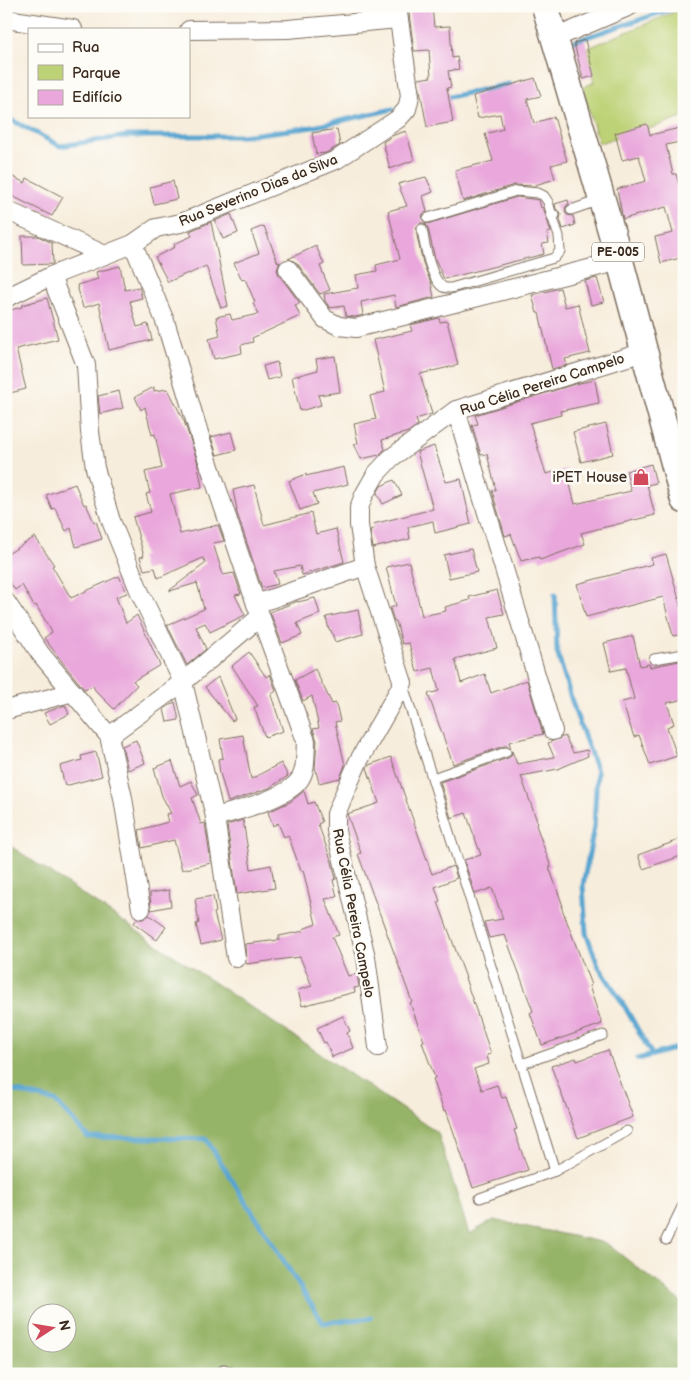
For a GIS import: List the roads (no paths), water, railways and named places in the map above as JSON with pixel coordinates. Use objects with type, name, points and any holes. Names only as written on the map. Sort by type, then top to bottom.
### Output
[{"type":"main road","name":"PE-005","points":[[545,6],[603,199],[683,490]]},
{"type":"street","points":[[555,38],[630,6]]},
{"type":"street","points":[[190,30],[288,29],[398,12]]},
{"type":"street","name":"Rua Severino Dias da Silva","points":[[6,298],[51,276],[133,244],[156,228],[181,223],[336,160],[398,119],[407,109],[410,96],[398,12]]},
{"type":"street","points":[[6,19],[66,28]]},
{"type":"street","points":[[6,210],[106,255]]},
{"type":"street","points":[[133,244],[165,321],[202,443],[258,611],[306,741],[305,761],[300,779],[284,793],[240,810],[215,817]]},
{"type":"street","points":[[288,269],[326,320],[339,326],[356,328],[620,261]]},
{"type":"street","points":[[51,276],[86,364],[92,450],[95,468],[111,521],[141,595],[184,682],[215,817],[236,958]]},
{"type":"street","name":"Rua Célia Pereira Campelo","points":[[378,1048],[366,957],[336,831],[336,814],[358,762],[402,683],[365,566],[359,524],[359,508],[376,474],[391,458],[456,410],[644,352]]},
{"type":"street","points":[[456,410],[553,731]]},
{"type":"street","points":[[109,736],[184,682],[258,611],[365,566]]},
{"type":"street","points":[[6,602],[40,653],[109,736],[123,798],[141,909]]},
{"type":"street","points":[[6,710],[73,692]]},
{"type":"lane","points":[[422,229],[432,271],[442,287],[451,288],[554,258],[560,251],[554,215],[544,196],[533,192],[516,191],[428,218]]},
{"type":"lane","points":[[571,210],[603,199]]},
{"type":"lane","points":[[654,659],[684,654]]},
{"type":"lane","points":[[402,683],[555,1171]]},
{"type":"lane","points":[[433,778],[506,752]]},
{"type":"lane","points":[[522,1064],[603,1035]]},
{"type":"lane","points":[[480,1198],[555,1171],[627,1132]]},
{"type":"lane","points":[[666,1240],[684,1203]]},
{"type":"lane","points":[[220,1374],[224,1369],[234,1374]]},
{"type":"waterway","points":[[572,42],[681,6]]},
{"type":"waterway","points":[[444,98],[509,84]]},
{"type":"waterway","points":[[6,117],[60,146],[128,136],[241,136],[313,127],[393,109]]},
{"type":"waterway","points":[[555,594],[557,652],[575,711],[597,771],[594,827],[583,885],[586,933],[598,965],[625,1007],[652,1055]]},
{"type":"waterway","points":[[638,1059],[684,1046]]},
{"type":"waterway","points":[[6,1089],[55,1101],[88,1137],[206,1139],[323,1323],[371,1318]]},
{"type":"place","name":"iPET House","points":[[641,477]]}]
